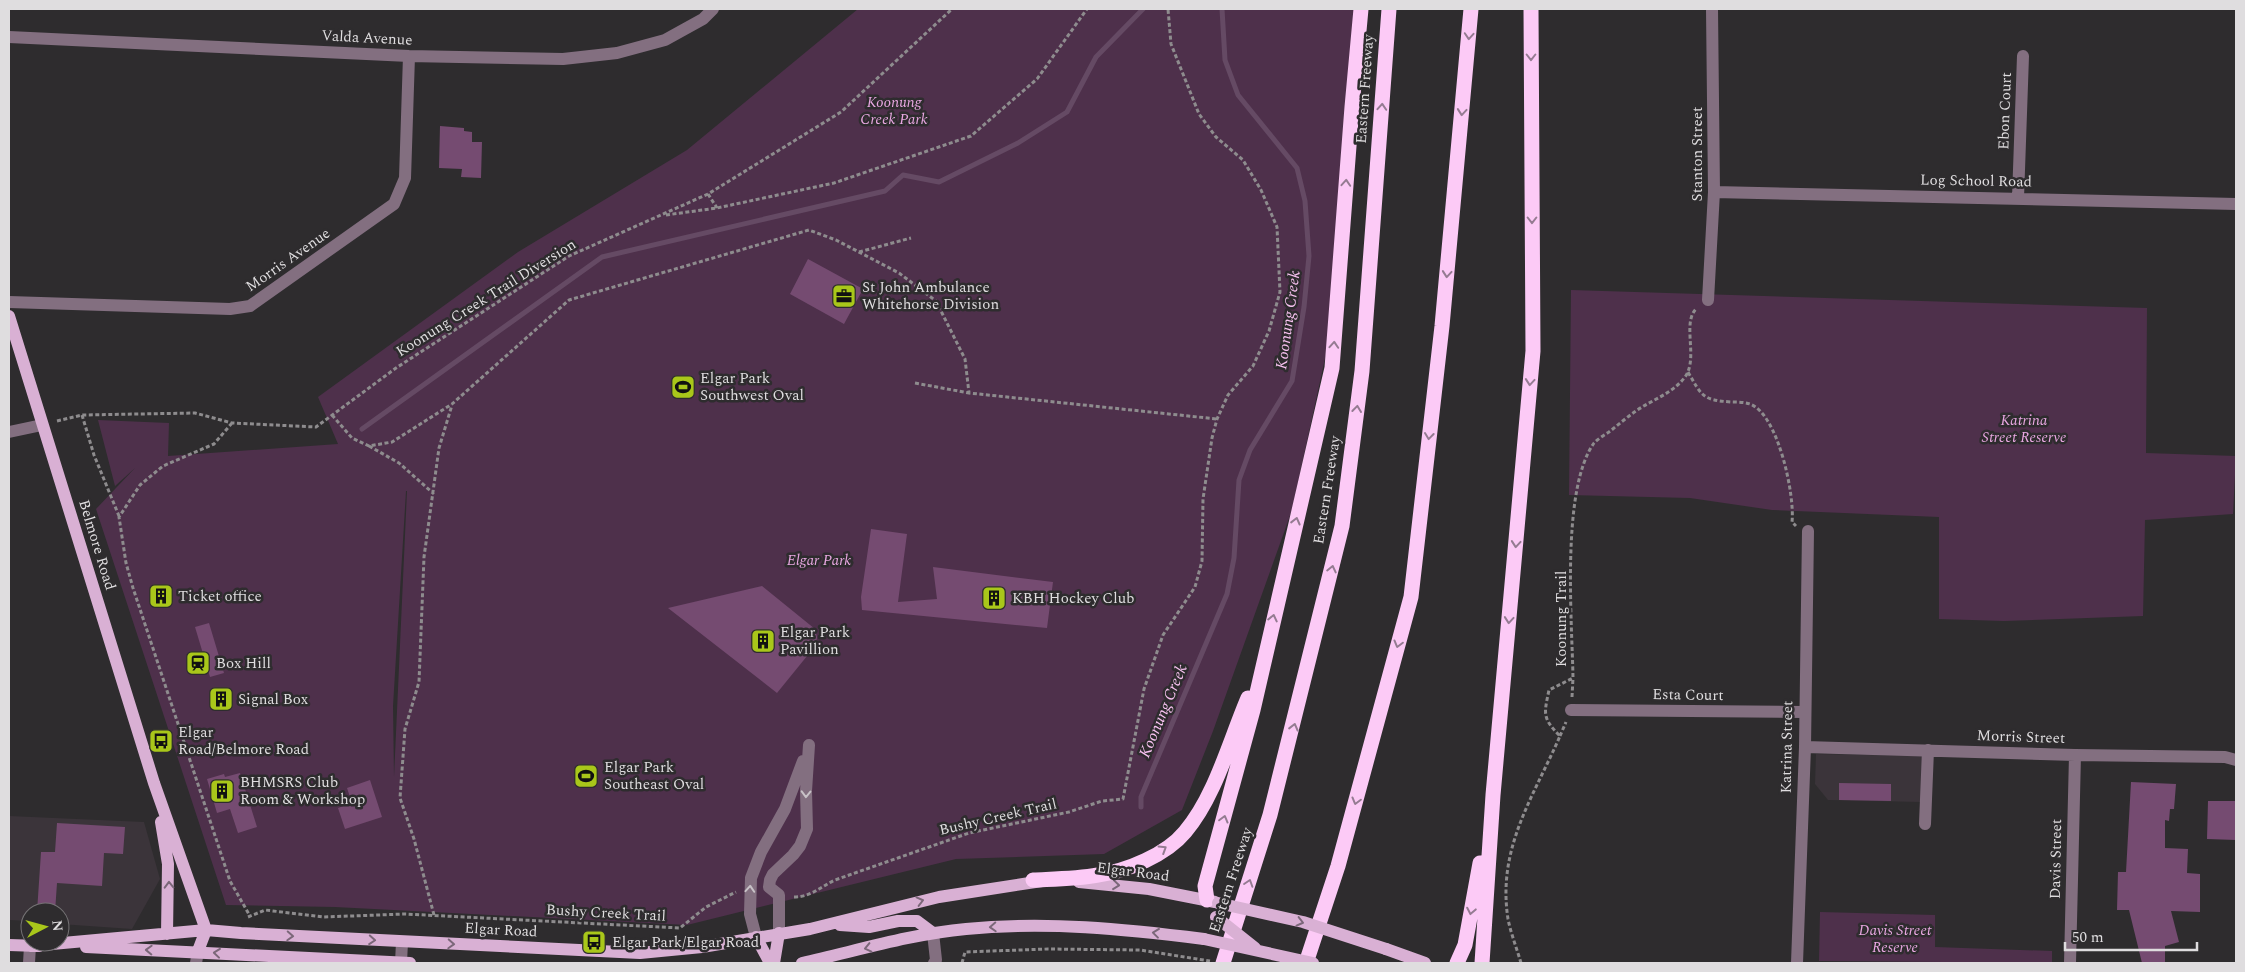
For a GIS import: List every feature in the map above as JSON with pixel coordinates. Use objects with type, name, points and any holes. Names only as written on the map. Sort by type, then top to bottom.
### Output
[{"type":"highway","points":[[1213,901],[1205,886],[1253,710],[1332,368],[1352,107],[1362,9]]},
{"type":"highway","name":"Eastern Freeway","points":[[1222,963],[1270,815],[1342,526],[1362,371],[1389,9]]},
{"type":"highway","points":[[1306,963],[1338,866],[1411,596],[1442,326],[1471,9]]},
{"type":"highway","points":[[1482,963],[1493,795],[1533,350],[1531,9]]},
{"type":"highway","points":[[1033,880],[1097,876],[1116,871],[1152,856],[1184,834],[1206,800],[1262,666]]},
{"type":"highway","points":[[1457,963],[1465,945],[1493,795]]},
{"type":"main road","name":"Belmore Road","points":[[9,316],[154,783],[206,930]]},
{"type":"main road","name":"Belmore Road","points":[[154,783],[168,864],[167,934]]},
{"type":"main road","name":"Elgar Road","points":[[70,942],[206,930],[402,942],[640,953],[702,947],[831,924],[939,897],[1000,888],[1033,880],[1111,884],[1161,890],[1213,901],[1303,922],[1425,963]]},
{"type":"main road","points":[[1213,901],[1216,917],[1257,950]]},
{"type":"main road","name":"Elgar Road","points":[[831,924],[869,928],[898,921],[917,921],[933,933]]},
{"type":"main road","points":[[802,963],[933,933],[974,928],[1056,926],[1136,930],[1204,939],[1313,963]]},
{"type":"main road","points":[[197,957],[206,930]]},
{"type":"main road","points":[[772,963],[779,933]]},
{"type":"main road","name":"Elgar Road","points":[[167,934],[197,957]]},
{"type":"main road","points":[[756,937],[772,963]]},
{"type":"main road","name":"Elgar Road","points":[[70,949],[197,957],[410,963]]},
{"type":"street","name":"Valda Avenue","points":[[9,37],[409,56],[563,59],[617,53],[665,40],[703,19],[713,9]]},
{"type":"street","name":"Stanton Street","points":[[1708,300],[1714,192],[1712,9]]},
{"type":"street","name":"Morris Avenue","points":[[9,302],[230,309],[250,306],[394,204],[405,178],[409,56]]},
{"type":"street","name":"Ebon Court","points":[[2018,198],[2022,56]]},
{"type":"street","name":"Log School Road","points":[[1714,192],[2236,204]]},
{"type":"street","points":[[9,432],[42,425]]},
{"type":"street","name":"Katrina Street","points":[[1797,963],[1805,747],[1808,531]]},
{"type":"street","name":"Esta Court","points":[[1572,710],[1804,712]]},
{"type":"street","points":[[756,937],[750,914],[749,894],[751,878],[761,852],[785,809],[809,745],[806,791],[807,829],[800,846],[770,880],[769,887],[779,895],[779,933]]},
{"type":"street","name":"Morris Street","points":[[1805,747],[2075,756],[2225,757],[2236,760]]},
{"type":"street","points":[[1926,824],[1928,750]]},
{"type":"street","name":"Davis Street","points":[[2070,963],[2075,756]]},
{"type":"street","points":[[933,933],[936,960],[934,963]]},
{"type":"street","points":[[401,963],[402,942]]},
{"type":"path","name":"Koonung Creek Trail Diversion","points":[[42,425],[82,415],[195,413],[232,423],[316,427],[396,368],[569,256],[708,194],[841,112],[952,9]]},
{"type":"path","points":[[662,216],[717,208],[834,183],[971,136],[1037,79],[1087,9]]},
{"type":"path","points":[[914,383],[969,393],[1217,419],[1228,396],[1253,366],[1269,331],[1280,292],[1277,227],[1261,190],[1243,160],[1216,137],[1199,114],[1171,44],[1168,9]]},
{"type":"path","points":[[708,194],[717,208]]},
{"type":"path","points":[[369,446],[392,442],[452,404],[569,300],[809,230],[836,240],[899,273],[936,301],[965,359],[969,393]]},
{"type":"path","points":[[858,252],[911,238]]},
{"type":"path","points":[[1708,300],[1694,310],[1690,326],[1692,357],[1688,372],[1699,391],[1710,401],[1750,404],[1763,416],[1784,456],[1794,511],[1792,522],[1796,526],[1808,531]]},
{"type":"path","name":"Koonung Trail","points":[[1521,963],[1508,919],[1506,870],[1514,836],[1560,736],[1550,726],[1544,714],[1549,690],[1573,678],[1573,518],[1578,478],[1594,443],[1637,410],[1666,395],[1688,372]]},
{"type":"path","points":[[434,915],[414,839],[400,798],[405,730],[419,682],[424,557],[440,448],[452,404]]},
{"type":"path","points":[[82,415],[94,455],[119,517],[126,563],[135,596],[194,779],[230,881],[250,916]]},
{"type":"path","points":[[332,415],[352,438],[399,463],[434,494]]},
{"type":"path","name":"Bushy Creek Trail","points":[[779,895],[806,896],[834,880],[969,833],[1069,812],[1102,801],[1123,799],[1144,689],[1164,635],[1195,587],[1202,561],[1203,499],[1212,438],[1217,419]]},
{"type":"path","points":[[119,517],[140,485],[163,466],[214,444],[232,423]]},
{"type":"path","name":"Bushy Creek Trail","points":[[242,920],[265,910],[324,917],[405,914],[680,928],[706,907],[736,891],[749,894]]},
{"type":"path","points":[[962,963],[965,952],[995,950],[1140,950],[1222,963]]},
{"type":"shaded area","points":[[1816,754],[1923,756],[1922,802],[1828,800],[1815,784]]},
{"type":"shaded area","points":[[9,816],[144,822],[160,879],[132,929],[70,925],[70,902],[20,902],[20,921],[9,920]]},
{"type":"green space","name":"Elgar Park","points":[[858,9],[1365,9],[1346,262],[1292,510],[1213,731],[1182,810],[1104,854],[956,859],[687,925],[335,907],[226,905],[96,509],[135,468],[115,486],[98,420],[169,423],[168,456],[338,444],[318,397],[518,252],[687,150]],"holes":[[[407,491],[394,777],[393,706]]]},
{"type":"green space","name":"Katrina Street Reserve","points":[[1571,290],[2147,308],[2146,453],[2236,456],[2233,514],[2145,520],[2143,616],[2004,621],[1939,619],[1939,517],[1772,510],[1690,498],[1569,495]]},
{"type":"green space","name":"Davis Street Reserve","points":[[1820,912],[1935,915],[1935,947],[2052,951],[2052,963],[1819,961]]},
{"type":"building","points":[[440,126],[464,128],[464,131],[472,132],[472,142],[482,142],[481,178],[461,177],[462,169],[439,168]]},
{"type":"building","points":[[808,259],[863,289],[844,324],[790,294]]},
{"type":"building","name":"KBH Hockey Club","points":[[871,529],[907,534],[898,602],[937,599],[933,567],[1053,582],[1047,628],[862,610],[861,597]]},
{"type":"building","name":"Elgar Park Pavillion","points":[[762,586],[815,629],[817,637],[816,645],[777,693],[668,608]]},
{"type":"building","points":[[209,623],[224,673],[210,677],[195,627]]},
{"type":"building","points":[[240,773],[257,827],[238,833],[230,809],[217,813],[207,779],[224,774],[225,777]]},
{"type":"building","points":[[370,780],[382,817],[345,829],[338,808],[352,803],[347,788]]},
{"type":"building","points":[[2131,782],[2176,784],[2174,809],[2170,809],[2169,821],[2165,820],[2165,848],[2188,849],[2187,873],[2200,874],[2200,912],[2171,911],[2179,942],[2165,946],[2165,963],[2142,963],[2129,910],[2117,910],[2118,872],[2126,872]]},
{"type":"building","points":[[1839,783],[1891,784],[1891,801],[1839,800]]},
{"type":"building","points":[[2208,801],[2236,801],[2236,840],[2207,839]]},
{"type":"building","points":[[57,823],[125,827],[123,854],[104,853],[102,886],[57,883],[56,902],[38,902],[41,852],[55,852]]},
{"type":"waterway","points":[[362,429],[602,257],[885,191],[903,175],[939,182],[1018,143],[1067,112],[1096,57],[1143,9]]},
{"type":"waterway","name":"Koonung Creek","points":[[1141,807],[1141,797],[1227,594],[1234,558],[1239,480],[1250,450],[1292,381],[1304,307],[1309,256],[1305,201],[1297,168],[1238,95],[1225,60],[1222,9]]},
{"type":"place","name":"St John Ambulance Whitehorse Division","points":[[844,296]]},
{"type":"place","name":"Elgar Park Southwest Oval","points":[[683,387]]},
{"type":"place","name":"Ticket office","points":[[161,596]]},
{"type":"place","name":"KBH Hockey Club","points":[[994,598]]},
{"type":"place","name":"Elgar Park Pavillion","points":[[763,641]]},
{"type":"place","name":"Box Hill","points":[[198,663]]},
{"type":"place","name":"Signal Box","points":[[221,699]]},
{"type":"place","name":"Elgar Road/Belmore Road","points":[[161,741]]},
{"type":"place","name":"Elgar Park Southeast Oval","points":[[586,776]]},
{"type":"place","name":"BHMSRS Club Room & Workshop","points":[[222,791]]},
{"type":"place","name":"Elgar Park/Elgar Road","points":[[594,942]]},
{"type":"park label","name":"Koonung Creek Park","points":[[894,110]]}]
